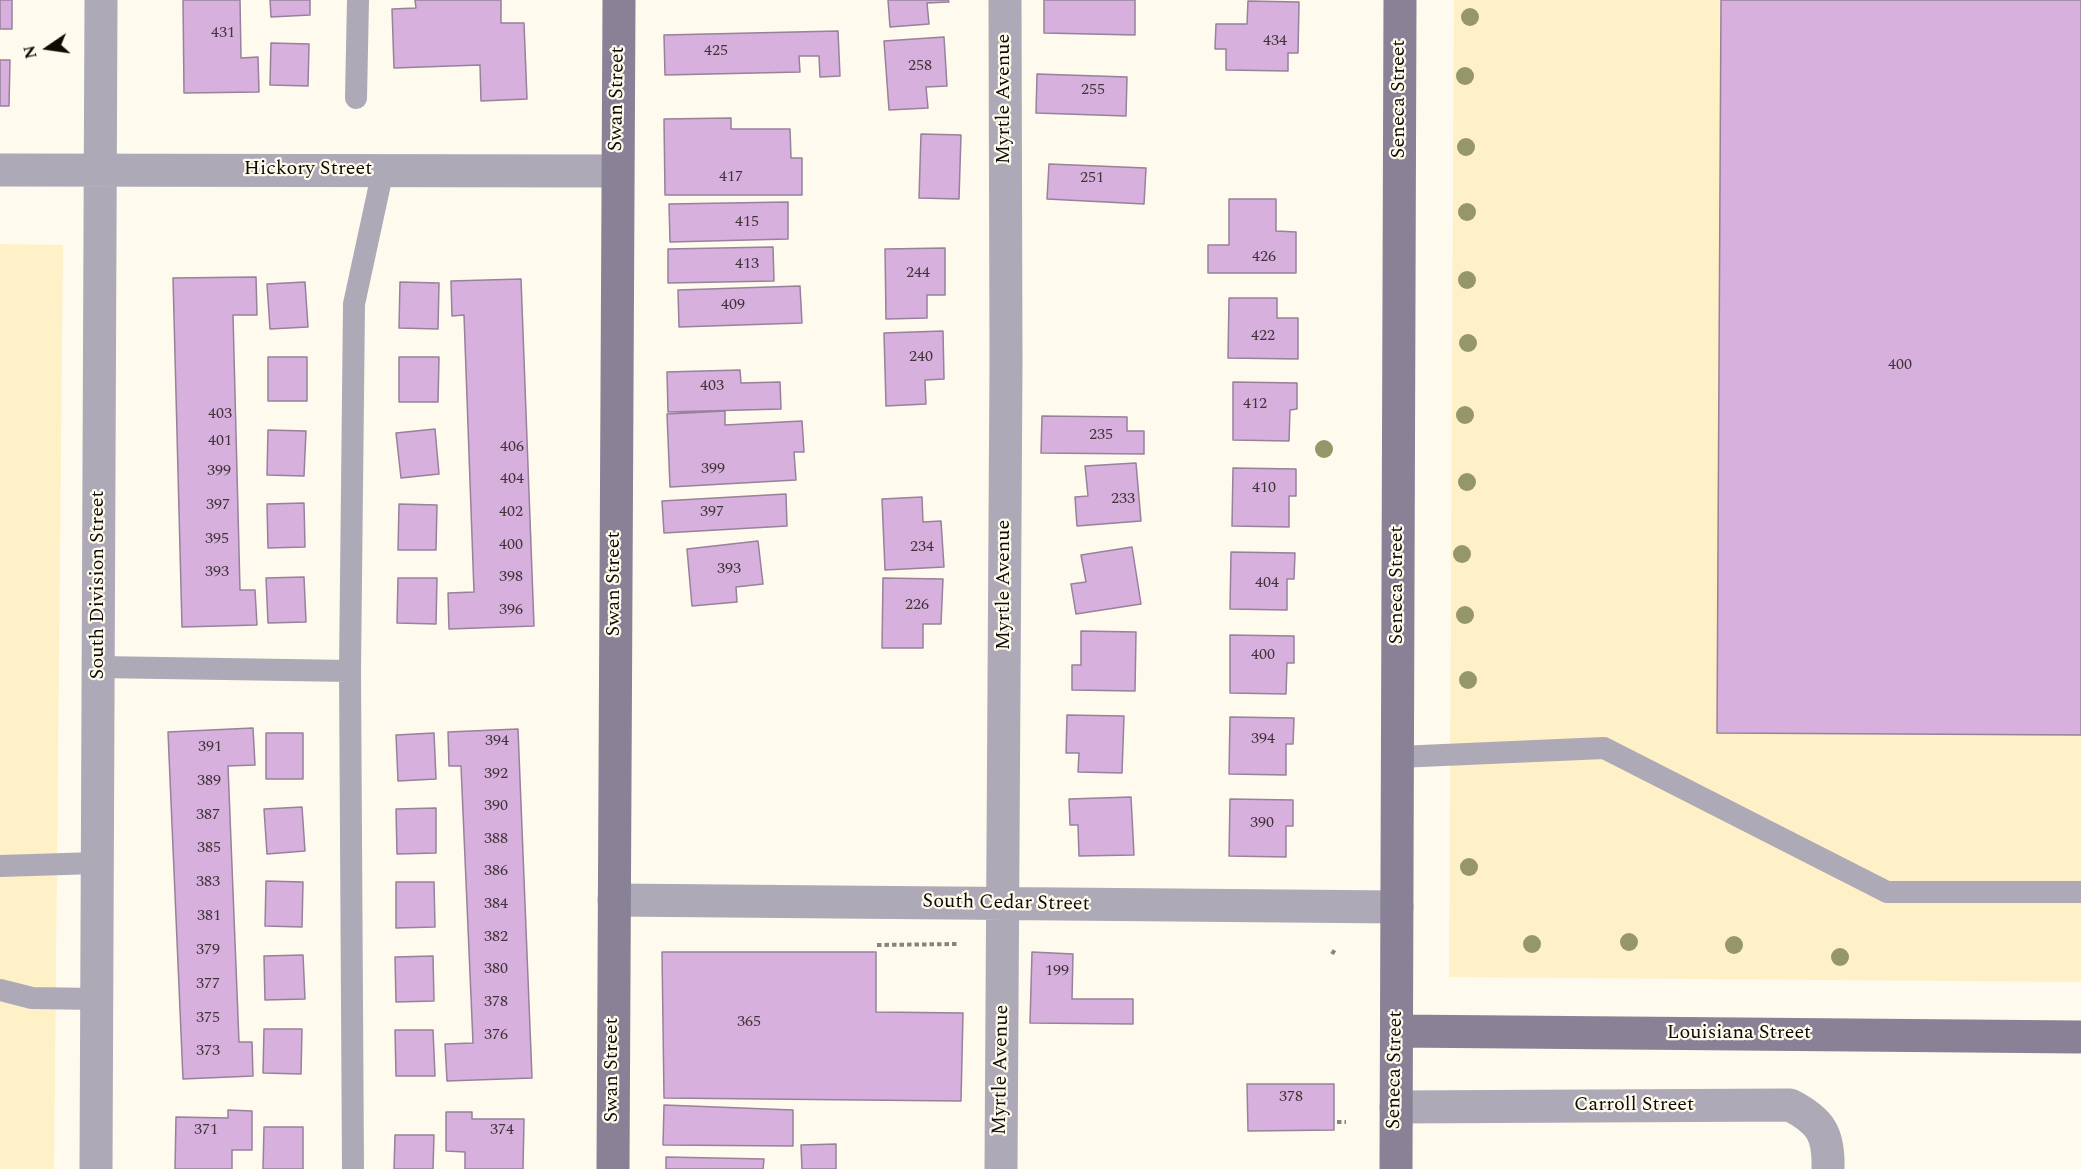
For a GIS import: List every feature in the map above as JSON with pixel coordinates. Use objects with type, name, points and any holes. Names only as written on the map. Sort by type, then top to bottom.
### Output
[{"type":"main road","name":"Swan Street","points":[[612,1169],[619,0]]},
{"type":"main road","name":"Seneca Street","points":[[1396,1169],[1400,0]]},
{"type":"main road","name":"Louisiana Street","points":[[1397,1031],[2081,1037]]},
{"type":"street","name":"South Division Street","points":[[96,1169],[101,0]]},
{"type":"street","name":"Myrtle Avenue","points":[[1001,1169],[1005,0]]},
{"type":"street","name":"Hickory Street","points":[[0,170],[617,171]]},
{"type":"street","name":"South Cedar Street","points":[[614,900],[1397,907]]},
{"type":"street","name":"Carroll Street","points":[[1396,1107],[1790,1105],[1804,1113],[1823,1131],[1827,1144],[1828,1169]]},
{"type":"lane","points":[[356,98],[358,0]]},
{"type":"lane","points":[[353,1169],[350,671],[354,304],[383,170]]},
{"type":"lane","points":[[99,667],[350,671]]},
{"type":"lane","points":[[1398,757],[1604,748],[1887,892],[2081,892]]},
{"type":"lane","points":[[0,866],[97,862]]},
{"type":"lane","points":[[0,990],[32,998],[95,999]]},
{"type":"path","points":[[876,945],[957,944]]},
{"type":"path","points":[[1332,954],[1336,948]]},
{"type":"path","points":[[1337,1122],[1346,1122]]},
{"type":"shaded area","points":[[1454,0],[2081,0],[2081,982],[1449,977]]},
{"type":"shaded area","points":[[0,244],[63,245],[54,1169],[0,1169]]},
{"type":"building","points":[[0,0],[12,0],[12,29],[0,29]]},
{"type":"building","points":[[183,0],[240,0],[241,58],[258,57],[259,92],[184,93]]},
{"type":"building","points":[[270,0],[310,0],[310,15],[271,17]]},
{"type":"building","points":[[415,0],[501,0],[501,23],[524,23],[527,99],[481,101],[480,65],[394,68],[392,9],[416,8]]},
{"type":"building","points":[[888,0],[948,0],[949,2],[927,3],[929,24],[890,27]]},
{"type":"building","points":[[1044,0],[1135,0],[1135,35],[1044,33]]},
{"type":"building","points":[[1721,0],[2081,0],[2081,735],[1717,733]]},
{"type":"building","points":[[1248,1],[1299,2],[1298,53],[1288,53],[1288,71],[1226,70],[1226,49],[1215,49],[1216,24],[1247,24]]},
{"type":"building","points":[[838,31],[840,76],[820,77],[819,56],[799,56],[800,72],[665,75],[664,35]]},
{"type":"building","points":[[944,37],[947,86],[926,87],[928,108],[889,110],[884,41]]},
{"type":"building","points":[[271,43],[309,44],[308,86],[270,85]]},
{"type":"building","points":[[0,60],[10,60],[9,106],[0,106]]},
{"type":"building","points":[[1037,74],[1127,77],[1126,116],[1036,113]]},
{"type":"building","points":[[731,118],[731,129],[790,129],[791,158],[802,158],[802,195],[665,195],[664,119]]},
{"type":"building","points":[[921,134],[961,135],[959,199],[919,198]]},
{"type":"building","points":[[1049,164],[1146,168],[1144,204],[1047,199]]},
{"type":"building","points":[[1229,199],[1276,199],[1276,231],[1296,232],[1296,273],[1208,273],[1208,245],[1229,245]]},
{"type":"building","points":[[788,202],[788,239],[670,242],[669,204]]},
{"type":"building","points":[[773,247],[774,281],[668,283],[668,249]]},
{"type":"building","points":[[945,248],[945,295],[927,295],[927,318],[886,319],[885,249]]},
{"type":"building","points":[[256,277],[257,315],[233,315],[240,590],[255,590],[257,625],[182,627],[173,278]]},
{"type":"building","points":[[521,279],[534,626],[449,629],[448,593],[474,592],[464,315],[452,316],[451,281]]},
{"type":"building","points":[[305,282],[308,327],[270,329],[267,284]]},
{"type":"building","points":[[400,282],[439,283],[438,329],[399,328]]},
{"type":"building","points":[[800,286],[802,323],[679,327],[678,290]]},
{"type":"building","points":[[1229,298],[1277,298],[1277,318],[1298,318],[1298,359],[1228,358]]},
{"type":"building","points":[[943,331],[944,379],[925,380],[926,404],[886,406],[884,333]]},
{"type":"building","points":[[268,357],[307,357],[307,401],[268,401]]},
{"type":"building","points":[[399,357],[439,357],[438,402],[399,402]]},
{"type":"building","points":[[740,370],[741,383],[780,382],[781,409],[668,412],[667,372]]},
{"type":"building","points":[[1233,382],[1297,383],[1297,409],[1290,410],[1289,441],[1233,440]]},
{"type":"building","points":[[725,411],[725,425],[802,421],[804,452],[794,452],[796,480],[670,487],[667,414]]},
{"type":"building","points":[[1042,416],[1127,417],[1127,431],[1144,431],[1144,454],[1041,453]]},
{"type":"building","points":[[435,429],[439,474],[401,478],[396,433]]},
{"type":"building","points":[[268,430],[306,431],[304,476],[267,475]]},
{"type":"building","points":[[1136,463],[1141,521],[1077,526],[1075,497],[1088,496],[1085,466]]},
{"type":"building","points":[[1233,468],[1296,469],[1296,496],[1289,496],[1289,527],[1232,526]]},
{"type":"building","points":[[786,494],[787,526],[664,533],[662,501]]},
{"type":"building","points":[[922,497],[923,522],[941,521],[944,567],[885,570],[882,499]]},
{"type":"building","points":[[304,503],[305,547],[268,548],[267,504]]},
{"type":"building","points":[[399,504],[437,505],[436,550],[398,550]]},
{"type":"building","points":[[758,541],[763,584],[736,587],[737,602],[692,606],[687,549]]},
{"type":"building","points":[[1132,547],[1141,604],[1076,614],[1071,584],[1086,582],[1081,555]]},
{"type":"building","points":[[1231,552],[1295,553],[1294,579],[1287,579],[1287,610],[1230,609]]},
{"type":"building","points":[[304,577],[306,622],[268,623],[266,578]]},
{"type":"building","points":[[398,578],[437,578],[436,624],[397,623]]},
{"type":"building","points":[[883,578],[943,579],[941,624],[923,624],[923,648],[882,648]]},
{"type":"building","points":[[1081,631],[1136,632],[1135,691],[1072,690],[1072,665],[1081,665]]},
{"type":"building","points":[[1230,635],[1294,636],[1294,663],[1287,663],[1286,694],[1230,693]]},
{"type":"building","points":[[1067,715],[1124,716],[1122,773],[1078,772],[1079,753],[1066,753]]},
{"type":"building","points":[[1230,717],[1294,718],[1293,744],[1286,744],[1286,775],[1229,774]]},
{"type":"building","points":[[253,728],[255,765],[228,766],[239,1042],[252,1042],[253,1076],[183,1079],[168,732]]},
{"type":"building","points":[[518,729],[532,1078],[447,1081],[445,1044],[473,1043],[461,766],[449,766],[448,732]]},
{"type":"building","points":[[266,733],[303,733],[303,779],[266,779]]},
{"type":"building","points":[[434,733],[436,779],[398,781],[396,735]]},
{"type":"building","points":[[1131,797],[1134,855],[1079,856],[1078,825],[1070,825],[1069,799]]},
{"type":"building","points":[[1230,799],[1293,800],[1293,826],[1286,826],[1286,857],[1229,856]]},
{"type":"building","points":[[302,807],[305,851],[267,854],[264,809]]},
{"type":"building","points":[[436,808],[436,853],[397,854],[396,809]]},
{"type":"building","points":[[266,881],[303,882],[302,927],[265,926]]},
{"type":"building","points":[[396,882],[434,882],[435,927],[396,928]]},
{"type":"building","points":[[662,952],[876,952],[876,1012],[963,1013],[961,1101],[664,1098]]},
{"type":"building","points":[[1032,952],[1073,954],[1072,999],[1133,999],[1133,1024],[1030,1023]]},
{"type":"building","points":[[303,955],[305,999],[265,1000],[264,956]]},
{"type":"building","points":[[433,956],[434,1001],[396,1002],[395,957]]},
{"type":"building","points":[[264,1029],[302,1029],[301,1074],[263,1073]]},
{"type":"building","points":[[395,1030],[433,1030],[435,1076],[396,1076]]},
{"type":"building","points":[[1247,1084],[1334,1084],[1334,1130],[1248,1131]]},
{"type":"building","points":[[664,1105],[793,1110],[793,1146],[663,1145]]},
{"type":"building","points":[[228,1110],[252,1111],[252,1150],[232,1150],[232,1169],[175,1169],[176,1117],[228,1118]]},
{"type":"building","points":[[446,1112],[472,1112],[472,1119],[524,1119],[523,1169],[465,1169],[465,1152],[446,1151]]},
{"type":"building","points":[[264,1127],[303,1127],[303,1169],[263,1169]]},
{"type":"building","points":[[395,1135],[434,1135],[433,1169],[394,1169]]},
{"type":"building","points":[[836,1144],[836,1169],[802,1169],[801,1145]]},
{"type":"building","points":[[666,1157],[764,1159],[763,1169],[666,1169]]}]
